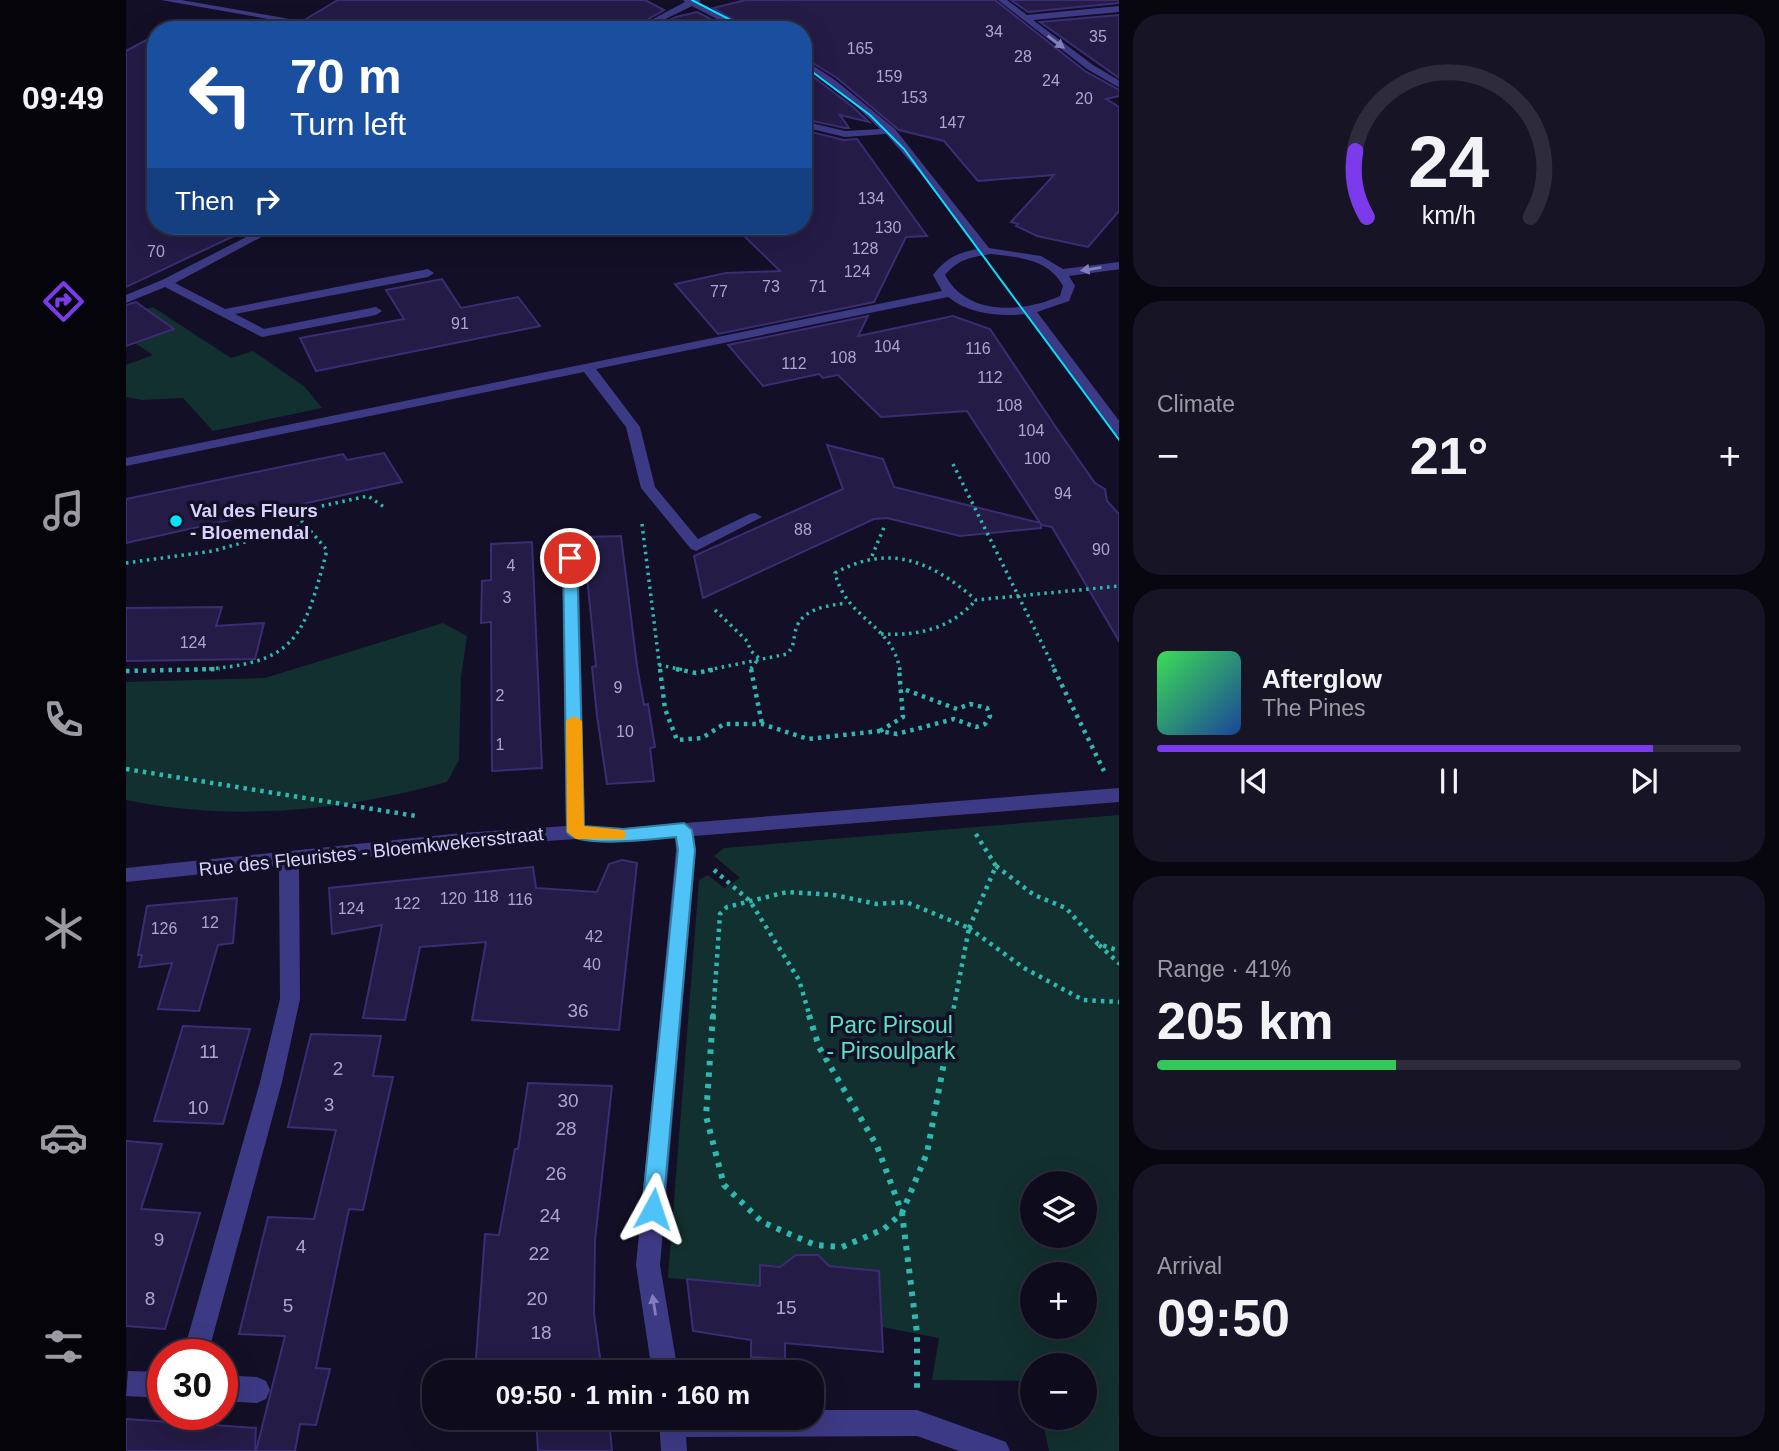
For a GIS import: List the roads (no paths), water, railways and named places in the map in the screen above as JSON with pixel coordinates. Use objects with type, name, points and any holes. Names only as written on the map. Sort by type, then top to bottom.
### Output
[{"type":"street","points":[[165,0],[294,21]]},
{"type":"street","points":[[1002,0],[1023,18],[1119,85]]},
{"type":"street","points":[[653,21],[692,1],[729,21]]},
{"type":"street","points":[[1023,18],[1119,9]]},
{"type":"street","points":[[812,68],[855,99],[891,131],[908,149],[986,251]]},
{"type":"street","points":[[812,126],[845,134],[891,131]]},
{"type":"street","points":[[126,299],[166,283],[259,235]]},
{"type":"street","points":[[986,251],[1032,257],[1062,273],[1069,286],[1065,298],[1051,307],[1030,311],[1002,311],[976,306],[949,293],[942,285],[939,275],[947,263],[964,255],[986,251]]},
{"type":"street","points":[[1062,273],[1119,265]]},
{"type":"street","points":[[223,313],[428,274]]},
{"type":"street","points":[[166,283],[262,333],[376,311]]},
{"type":"street","points":[[126,462],[949,293]]},
{"type":"street","points":[[1030,311],[1119,432]]},
{"type":"street","points":[[587,367],[633,427],[649,488],[696,546],[755,517]]},
{"type":"street","points":[[570,533],[576,832]]},
{"type":"street","name":"Rue des Fleuristes - Bloemkwekersstraat","points":[[126,875],[289,860],[462,839],[576,832],[623,835],[1118,795]]},
{"type":"street","points":[[663,1360],[648,1265],[687,850],[684,830]]},
{"type":"street","points":[[199,1339],[271,1082],[290,999],[289,860]]},
{"type":"street","points":[[128,1384],[147,1385]]},
{"type":"street","points":[[238,1389],[257,1390]]},
{"type":"street","points":[[824,1422],[917,1423],[997,1451]]},
{"type":"street","points":[[673,1430],[674,1451]]},
{"type":"tram line","points":[[692,0],[733,21]]},
{"type":"tram line","points":[[812,72],[870,115],[904,149],[1119,440]]},
{"type":"place","name":"Val des Fleurs - Bloemendal","points":[[176,521]]},
{"type":"park label","name":"Parc Pirsoul - Pirsoulpark","points":[[891,1038]]}]
